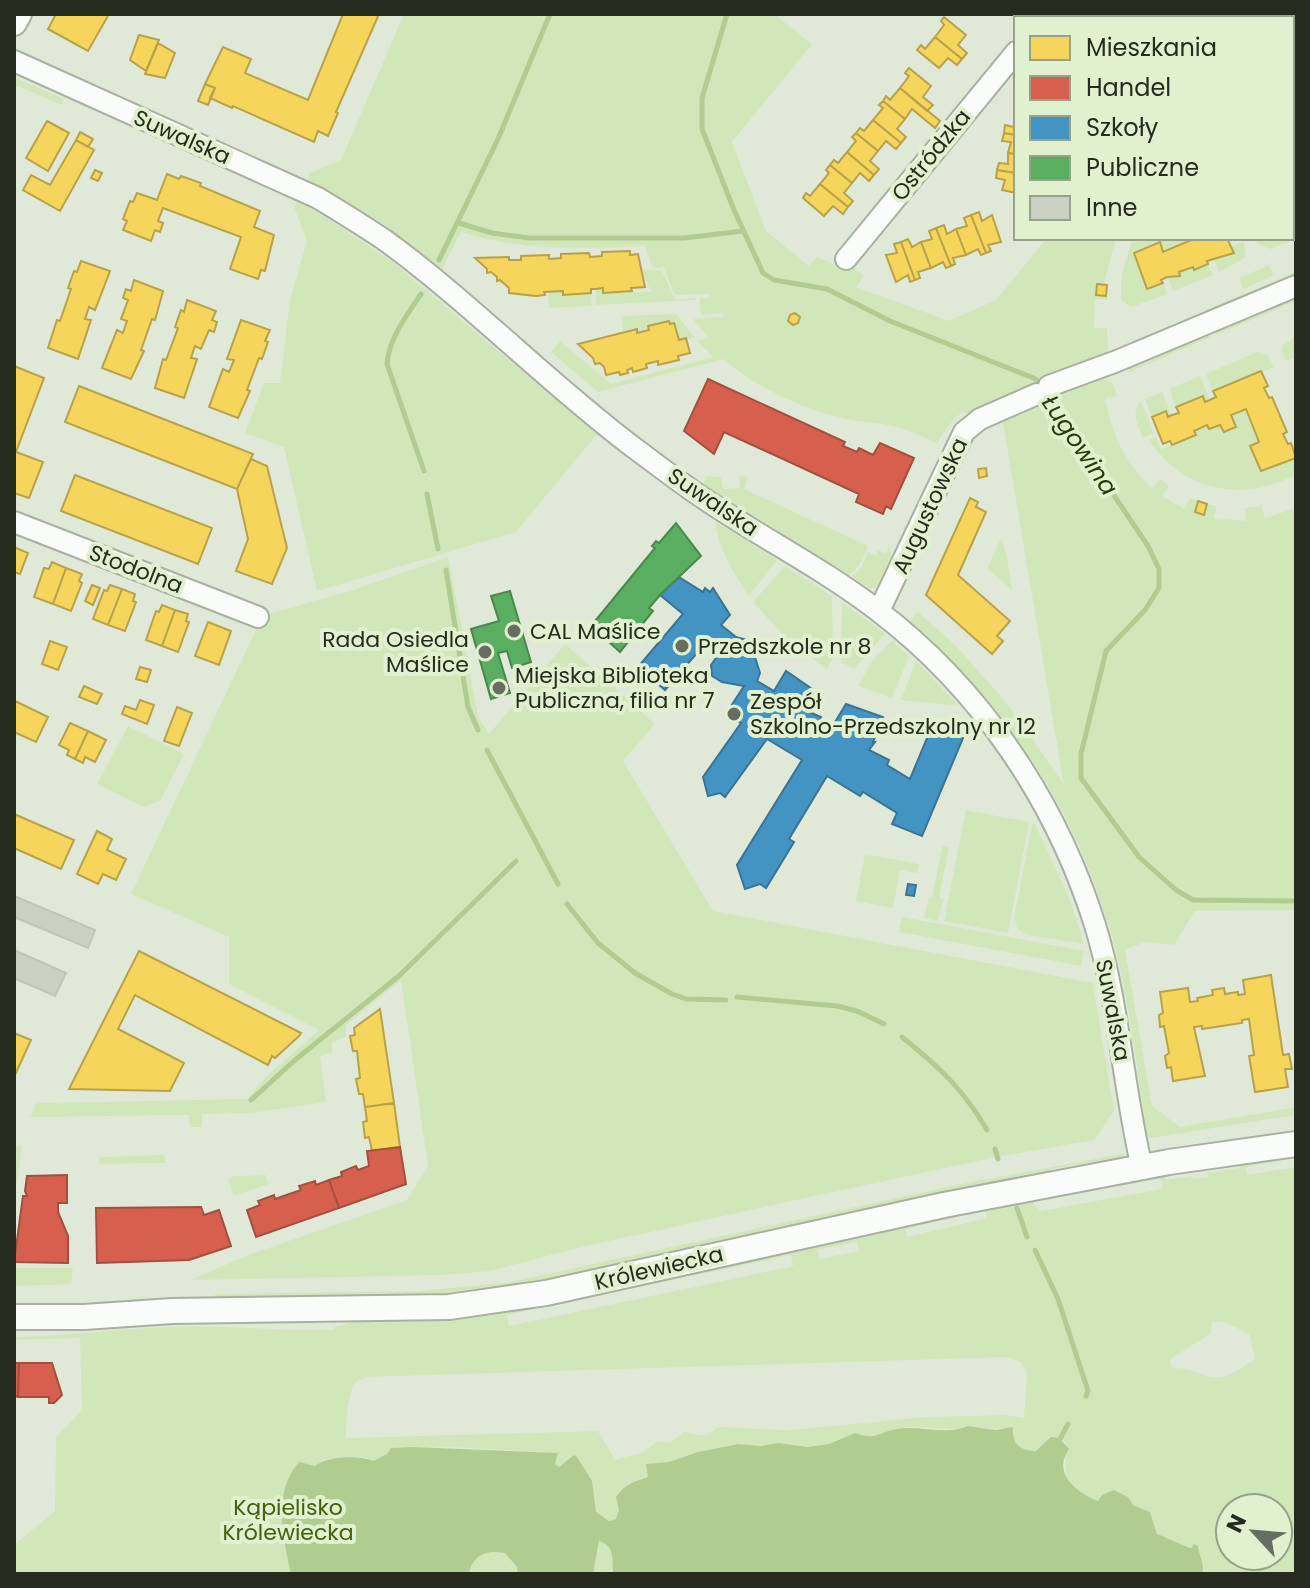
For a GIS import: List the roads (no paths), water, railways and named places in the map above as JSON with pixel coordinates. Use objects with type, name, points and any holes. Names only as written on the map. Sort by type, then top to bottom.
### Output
[{"type":"street","points":[[14,23],[19,14]]},
{"type":"street","name":"Ostródzka","points":[[846,259],[1014,54]]},
{"type":"street","name":"Suwalska","points":[[14,61],[318,198],[386,241],[629,444],[703,499],[879,611],[925,653],[980,710],[1006,744],[1038,793],[1061,838],[1095,926],[1108,977],[1142,1168]]},
{"type":"street","name":"Augustowska","points":[[879,611],[964,432],[980,419],[1296,286]]},
{"type":"street","name":"Stodolna","points":[[14,522],[258,617]]},
{"type":"street","name":"Królewiecka","points":[[14,1317],[484,1304],[944,1205],[1142,1168],[1296,1144]]},
{"type":"waterway","points":[[439,260],[498,139],[550,14]]},
{"type":"waterway","name":"Ługowina","points":[[727,14],[702,98],[702,129],[763,273],[774,280],[827,289],[890,321],[1036,379],[1148,546],[1159,569],[1159,588],[1145,610],[1106,651],[1081,754],[1081,778],[1139,857],[1176,890],[1193,900],[1296,901]]},
{"type":"waterway","points":[[459,223],[492,233],[529,238],[684,238],[743,231]]},
{"type":"waterway","points":[[421,294],[395,336],[387,364],[424,471]]},
{"type":"waterway","points":[[427,494],[438,549]]},
{"type":"waterway","points":[[446,570],[468,707],[478,730]]},
{"type":"waterway","points":[[487,750],[558,884]]},
{"type":"waterway","points":[[251,1100],[400,975],[516,861]]},
{"type":"waterway","points":[[567,904],[598,943],[635,973],[686,999],[726,1000]]},
{"type":"waterway","points":[[737,997],[837,1006],[857,1011],[884,1024]]},
{"type":"waterway","points":[[902,1037],[949,1079],[987,1130]]},
{"type":"waterway","points":[[995,1149],[998,1159]]},
{"type":"waterway","points":[[1017,1208],[1027,1237]]},
{"type":"waterway","points":[[1035,1250],[1058,1299],[1088,1391],[1086,1396]]},
{"type":"waterway","points":[[1060,1439],[1068,1424]]},
{"type":"place","name":"CAL Maślice","points":[[514,631]]},
{"type":"place","name":"Przedszkole nr 8","points":[[682,646]]},
{"type":"place","name":"Rada Osiedla Maślice","points":[[485,652]]},
{"type":"place","name":"Miejska Biblioteka Publiczna, filia nr 7","points":[[499,688]]},
{"type":"place","name":"Zespół Szkolno-Przedszkolny nr 12","points":[[734,714]]},
{"type":"park label","name":"Kąpielisko Królewiecka","points":[[288,1520]]}]
